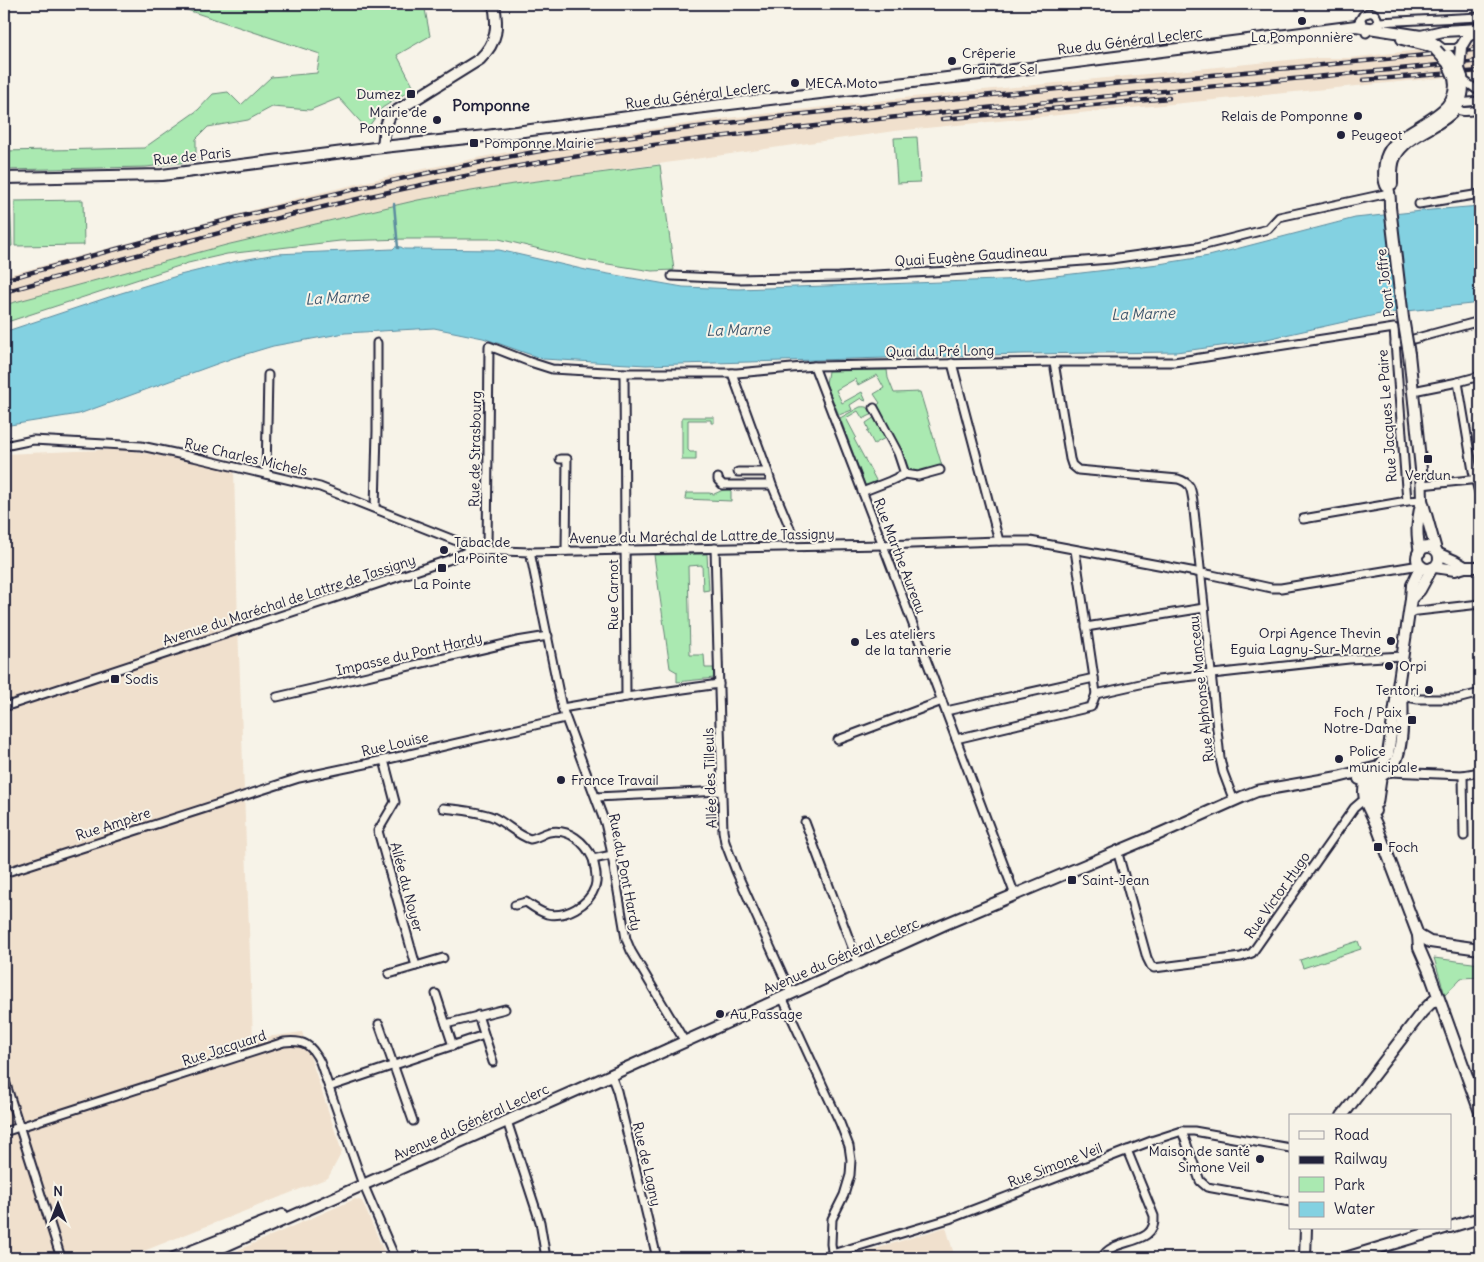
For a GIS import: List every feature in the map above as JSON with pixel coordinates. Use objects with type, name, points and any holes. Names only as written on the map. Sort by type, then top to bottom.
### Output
[{"type":"main road","points":[[383,148],[385,128],[390,115],[488,51],[496,32],[494,4]]},
{"type":"main road","name":"Rue du Général Leclerc","points":[[383,148],[1314,32],[1338,31],[1366,26],[1431,43]]},
{"type":"main road","points":[[1431,43],[1443,31],[1479,29]]},
{"type":"main road","points":[[1455,105],[1454,92],[1459,76],[1461,47],[1467,37],[1479,29]]},
{"type":"main road","points":[[1431,43],[1456,50],[1461,47]]},
{"type":"main road","points":[[1431,43],[1459,76]]},
{"type":"main road","name":"Pont Joffre","points":[[1422,500],[1421,469],[1413,390],[1389,191],[1392,183],[1393,161],[1399,150],[1447,117],[1455,105]]},
{"type":"main road","name":"Rue de Paris","points":[[4,178],[162,175],[383,148]]},
{"type":"main road","points":[[1365,775],[1378,767],[1388,754],[1412,599],[1412,585],[1421,566],[1418,557],[1420,552],[1417,529],[1422,500]]},
{"type":"main road","points":[[1412,599],[1439,561],[1422,500]]},
{"type":"main road","points":[[1420,552],[1424,548],[1429,547],[1465,567]]},
{"type":"main road","points":[[1421,566],[1455,570],[1465,567],[1480,567]]},
{"type":"main road","points":[[1371,805],[1385,774],[1395,763],[1399,749],[1402,727],[1400,674]]},
{"type":"main road","name":"Avenue du Général Leclerc","points":[[198,1258],[332,1200],[363,1184],[685,1042],[858,963],[1257,791],[1338,778],[1351,773],[1365,775]]},
{"type":"main road","points":[[1365,775],[1385,774]]},
{"type":"main road","points":[[1365,775],[1364,792],[1371,805],[1376,824],[1418,934],[1419,948],[1480,1112]]},
{"type":"main road","points":[[1418,934],[1430,942],[1480,949]]},
{"type":"main road","points":[[1427,967],[1430,942]]},
{"type":"main road","points":[[1344,1114],[1422,1012],[1438,997]]},
{"type":"main road","name":"Avenue du Général Leclerc","points":[[174,1258],[363,1184]]},
{"type":"main road","points":[[1452,1226],[1480,1218]]},
{"type":"main road","points":[[1305,1258],[1306,1230]]},
{"type":"main road","points":[[1344,1258],[1438,1230]]},
{"type":"street","points":[[1367,4],[1368,13]]},
{"type":"street","points":[[1366,26],[1377,17],[1373,13],[1368,13]]},
{"type":"street","points":[[1366,26],[1364,16],[1368,13]]},
{"type":"street","points":[[1366,26],[1480,17]]},
{"type":"street","points":[[1459,76],[1480,92]]},
{"type":"street","points":[[1455,105],[1480,100]]},
{"type":"street","points":[[1455,105],[1471,111],[1480,110]]},
{"type":"street","name":"Quai Eugène Gaudineau","points":[[672,276],[738,279],[839,277],[1111,259],[1197,247],[1268,229],[1279,217],[1389,191]]},
{"type":"street","points":[[1419,204],[1480,194]]},
{"type":"street","points":[[1395,344],[1480,321]]},
{"type":"street","name":"Rue Jacques Le Paire","points":[[1394,328],[1407,501]]},
{"type":"street","name":"Quai du Pré Long","points":[[489,346],[552,369],[732,373],[814,366],[1174,362],[1394,328]]},
{"type":"street","points":[[375,508],[377,343]]},
{"type":"street","name":"Rue de Strasbourg","points":[[487,551],[489,346]]},
{"type":"street","name":"Rue Alphonse Manceau","points":[[1054,362],[1072,465],[1078,470],[1178,479],[1186,482],[1191,487],[1220,758],[1234,801]]},
{"type":"street","points":[[952,363],[999,541]]},
{"type":"street","name":"Rue Marthe Aureau","points":[[814,366],[1015,895]]},
{"type":"street","name":"Rue Carnot","points":[[624,372],[626,697]]},
{"type":"street","points":[[1413,390],[1458,382],[1477,376],[1480,372]]},
{"type":"street","points":[[732,373],[772,485],[792,533]]},
{"type":"street","points":[[266,474],[268,375]]},
{"type":"street","points":[[1458,382],[1480,496]]},
{"type":"street","points":[[874,408],[898,453],[905,474]]},
{"type":"street","name":"Rue Charles Michels","points":[[4,446],[33,440],[141,446],[320,487],[464,544],[471,550]]},
{"type":"street","points":[[560,458],[567,458],[566,551]]},
{"type":"street","points":[[862,492],[905,474],[918,476],[940,470]]},
{"type":"street","points":[[738,472],[768,472]]},
{"type":"street","points":[[718,478],[723,484],[772,485]]},
{"type":"street","points":[[1421,485],[1478,479]]},
{"type":"street","points":[[1303,519],[1422,500]]},
{"type":"street","name":"Avenue du Maréchal de Lattre de Tassigny","points":[[4,707],[377,584],[448,560],[471,550],[530,552],[1030,541],[1271,588],[1421,566]]},
{"type":"street","name":"Allée des Tilleuls","points":[[715,548],[725,842],[849,1146],[851,1160],[850,1175],[844,1194],[832,1219],[830,1244],[833,1256]]},
{"type":"street","points":[[956,739],[1091,707],[1096,694],[1075,550]]},
{"type":"street","name":"Rue du Pont Hardy","points":[[530,552],[562,708],[606,823],[626,939],[631,951],[685,1042]]},
{"type":"street","points":[[1409,612],[1480,604]]},
{"type":"street","points":[[1086,627],[1204,608]]},
{"type":"street","name":"Impasse du Pont Hardy","points":[[277,697],[548,636]]},
{"type":"street","points":[[1096,694],[1158,680],[1349,659],[1403,656]]},
{"type":"street","points":[[946,711],[1094,678]]},
{"type":"street","points":[[562,708],[719,684]]},
{"type":"street","points":[[1402,696],[1418,699],[1458,699],[1480,693]]},
{"type":"street","points":[[838,740],[942,701]]},
{"type":"street","name":"Rue Louise","points":[[231,799],[299,778],[565,718]]},
{"type":"street","name":"Allée du Noyer","points":[[384,760],[395,802],[378,831],[416,966]]},
{"type":"street","points":[[1385,774],[1463,775],[1480,772]]},
{"type":"street","points":[[1463,775],[1464,836]]},
{"type":"street","points":[[596,797],[722,791]]},
{"type":"street","name":"Rue Ampère","points":[[4,873],[231,799]]},
{"type":"street","name":"Rue Victor Hugo","points":[[1118,850],[1146,958],[1151,966],[1154,968],[1241,957],[1252,953],[1354,808],[1361,802],[1371,805]]},
{"type":"street","points":[[443,808],[468,811],[493,818],[530,839],[551,832],[558,832],[570,834],[582,841],[593,859],[596,878],[595,887],[585,902],[577,908],[560,914],[548,914],[537,910],[526,902],[515,904]]},
{"type":"street","points":[[805,822],[858,963]]},
{"type":"street","points":[[593,859],[612,855]]},
{"type":"street","points":[[389,974],[444,958]]},
{"type":"street","points":[[436,994],[453,1046]]},
{"type":"street","points":[[446,1024],[505,1008]]},
{"type":"street","points":[[478,1016],[493,1062]]},
{"type":"street","points":[[379,1024],[413,1121]]},
{"type":"street","points":[[329,1087],[484,1035]]},
{"type":"street","name":"Rue Jacquard","points":[[4,1132],[284,1042],[295,1041],[306,1044],[314,1050],[320,1062],[363,1184],[395,1258]]},
{"type":"street","name":"Rue de Lagny","points":[[611,1075],[617,1091],[657,1258]]},
{"type":"street","points":[[4,1078],[62,1256]]},
{"type":"street","points":[[507,1121],[540,1222],[546,1258]]},
{"type":"street","points":[[1182,1131],[1200,1181],[1207,1187],[1289,1202]]},
{"type":"street","name":"Rue Simone Veil","points":[[825,1258],[949,1219],[1127,1150],[1182,1131],[1194,1131],[1289,1148]]},
{"type":"street","points":[[1102,1258],[1104,1253],[1111,1248],[1145,1236],[1154,1224],[1154,1216],[1127,1150]]},
{"type":"shaded area","points":[[1480,43],[1480,74],[895,131],[507,185],[418,200],[226,245],[4,305],[4,276],[306,196],[399,174],[542,145],[720,119],[903,98],[1309,58],[1350,58]]},
{"type":"shaded area","points":[[124,449],[234,470],[253,1039],[302,1032],[342,1152],[328,1178],[126,1258],[4,1258],[4,454]]},
{"type":"shaded area","points":[[355,1199],[362,1201],[387,1258],[220,1258]]},
{"type":"shaded area","points":[[946,1227],[955,1258],[846,1258]]},
{"type":"green space","points":[[169,4],[424,4],[430,36],[397,55],[414,88],[382,108],[367,129],[339,98],[310,110],[272,107],[248,120],[208,127],[196,139],[196,161],[146,167],[4,170],[4,151],[144,148],[198,110],[213,94],[228,92],[241,105],[271,77],[317,73],[320,54]]},
{"type":"green space","points":[[917,137],[920,182],[897,183],[894,138]]},
{"type":"green space","points":[[660,165],[674,270],[652,271],[584,260],[499,239],[340,241],[227,254],[188,263],[4,323],[4,305],[226,245],[418,200],[507,185]]},
{"type":"green space","points":[[83,200],[84,245],[15,246],[15,201]]},
{"type":"green space","points":[[10,201],[12,246],[4,247],[4,202]]},
{"type":"green space","points":[[887,370],[894,393],[920,392],[942,466],[918,473],[913,473],[909,469],[875,407],[880,403],[874,394],[884,388],[877,375],[858,385],[855,379],[836,390],[842,403],[862,392],[866,401],[861,398],[850,405],[852,410],[839,415],[826,384],[828,371]]},
{"type":"green space","points":[[860,407],[868,408],[873,414],[863,419],[858,411],[846,418],[856,437],[854,439],[877,482],[865,485],[840,418]]},
{"type":"green space","points":[[682,417],[714,417],[714,423],[711,423],[711,420],[688,420],[688,450],[696,452],[696,460],[682,460]]},
{"type":"green space","points":[[875,417],[887,437],[874,444],[867,431],[869,430],[866,423]]},
{"type":"green space","points":[[731,489],[731,501],[685,499],[686,493],[714,494]]},
{"type":"green space","points":[[707,554],[709,590],[703,591],[702,565],[688,566],[690,655],[704,655],[705,668],[714,668],[714,678],[677,682],[677,672],[670,668],[654,555]]},
{"type":"green space","points":[[1358,941],[1361,949],[1303,968],[1300,960]]},
{"type":"green space","points":[[1434,958],[1480,964],[1480,977],[1461,978],[1445,995]]},
{"type":"water","name":"La Marne","points":[[1480,206],[1480,303],[1380,314],[1258,341],[1176,352],[1022,354],[646,365],[543,359],[483,338],[434,328],[345,333],[273,346],[233,358],[79,414],[4,426],[4,332],[180,275],[276,254],[393,249],[395,247],[404,249],[499,250],[586,270],[683,287],[738,289],[1029,279],[1159,264],[1209,256],[1355,218]]},
{"type":"waterway","points":[[394,204],[398,248]]},
{"type":"railway","points":[[4,280],[306,200],[458,167],[612,139],[853,109],[1480,49]]},
{"type":"railway","points":[[4,292],[309,210],[490,171],[567,158],[706,138],[929,114],[1480,61]]},
{"type":"railway","points":[[1363,80],[1480,71]]},
{"type":"railway","points":[[942,119],[1169,98]]},
{"type":"place","name":"La Pomponnière","points":[[1302,21]]},
{"type":"place","name":"Crêperie Grain de Sel","points":[[952,61]]},
{"type":"place","name":"MECA Moto","points":[[795,83]]},
{"type":"place","name":"Dumez","points":[[411,94]]},
{"type":"place","name":"Relais de Pomponne","points":[[1358,116]]},
{"type":"place","name":"Mairie de Pomponne","points":[[437,120]]},
{"type":"place","name":"Peugeot","points":[[1341,135]]},
{"type":"place","name":"Pomponne Mairie","points":[[474,143]]},
{"type":"place","name":"Verdun","points":[[1428,459]]},
{"type":"place","name":"Tabac de la Pointe","points":[[444,550]]},
{"type":"place","name":"La Pointe","points":[[442,568]]},
{"type":"place","name":"Orpi Agence Thevin Eguia Lagny-Sur-Marne","points":[[1391,641]]},
{"type":"place","name":"Les ateliers de la tannerie","points":[[855,642]]},
{"type":"place","name":"Orpi","points":[[1389,666]]},
{"type":"place","name":"Sodis","points":[[115,679]]},
{"type":"place","name":"Tentori","points":[[1429,690]]},
{"type":"place","name":"Foch / Paix Notre-Dame","points":[[1412,720]]},
{"type":"place","name":"Police municipale","points":[[1339,759]]},
{"type":"place","name":"France Travail","points":[[561,780]]},
{"type":"place","name":"Foch","points":[[1378,847]]},
{"type":"place","name":"Saint-Jean","points":[[1072,880]]},
{"type":"place","name":"Au Passage","points":[[720,1014]]},
{"type":"place","name":"Maison de santé Simone Veil","points":[[1260,1159]]},
{"type":"district","name":"Pomponne","points":[[491,105]]}]
